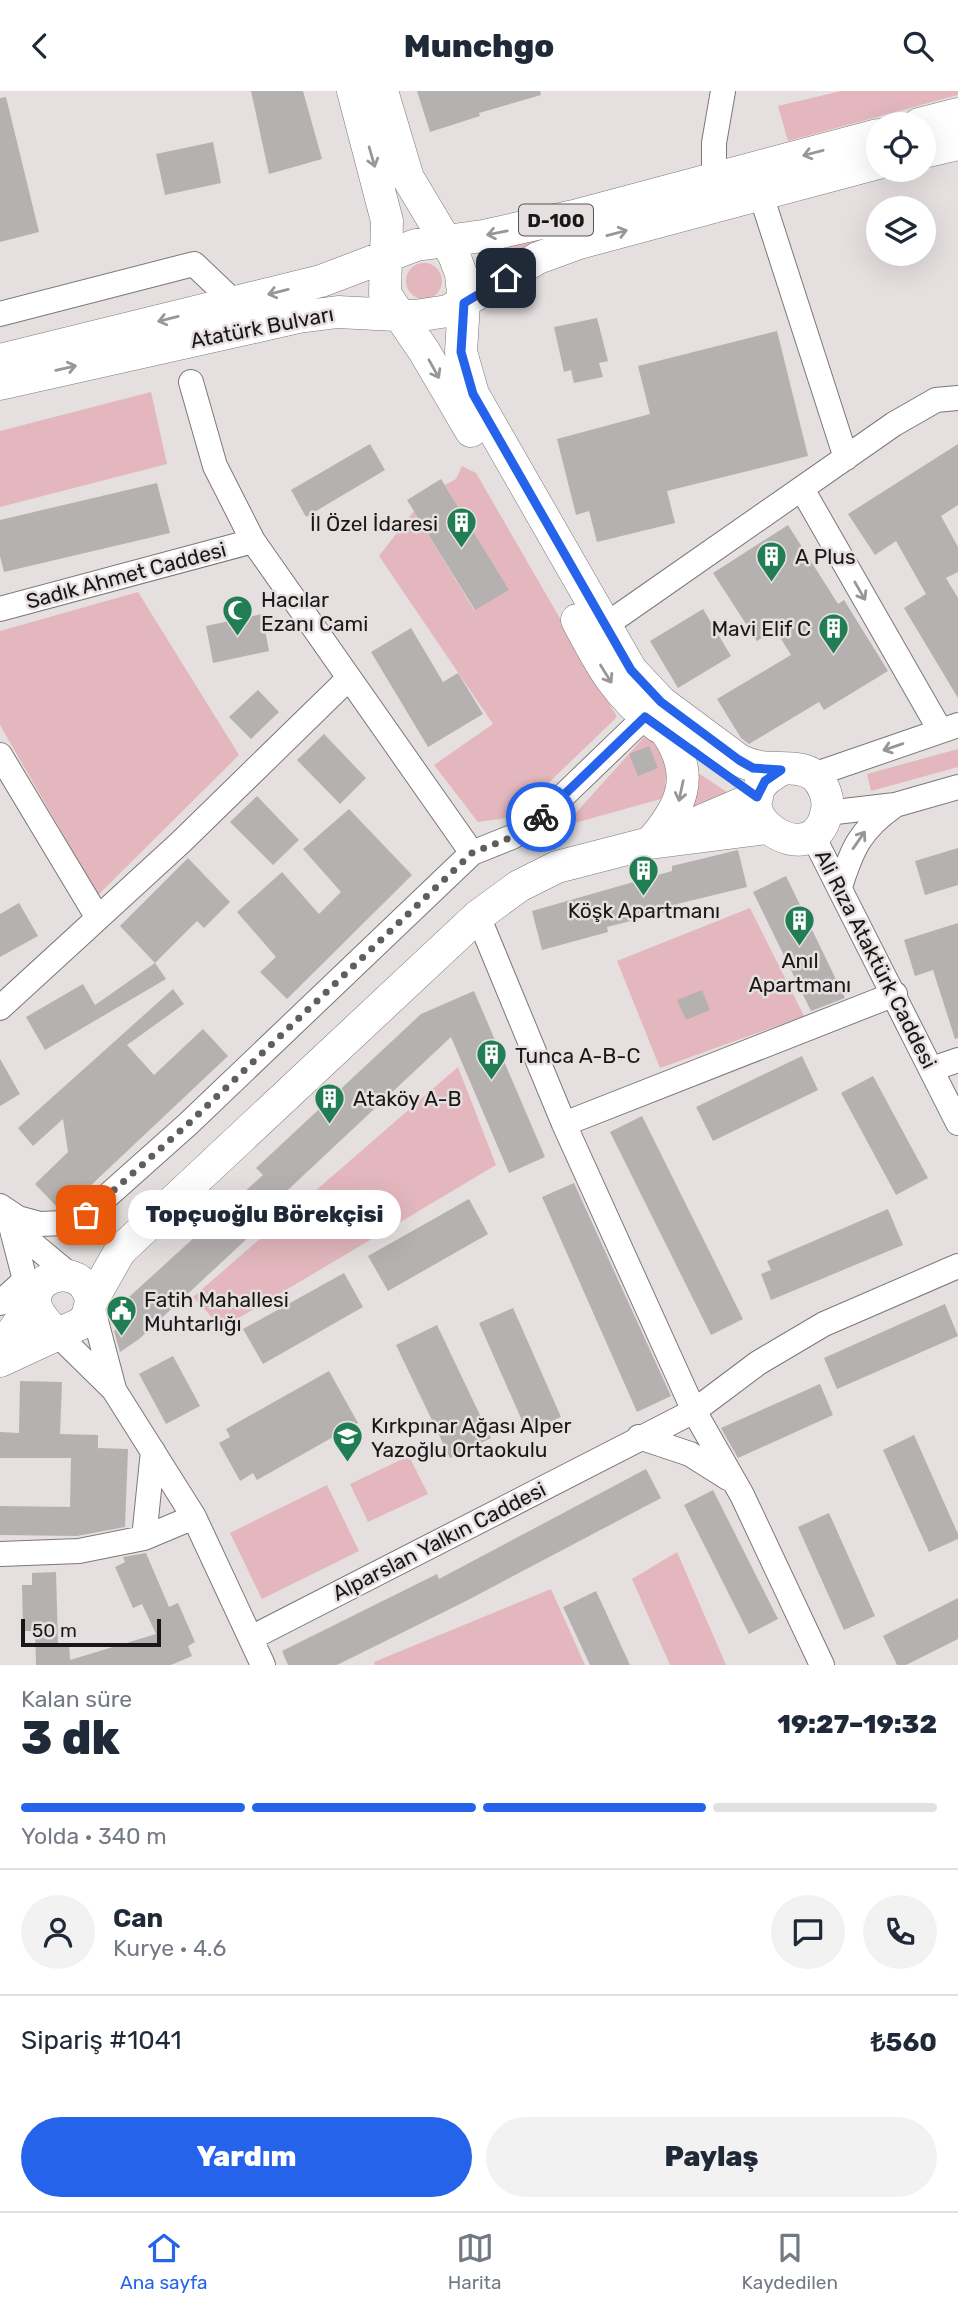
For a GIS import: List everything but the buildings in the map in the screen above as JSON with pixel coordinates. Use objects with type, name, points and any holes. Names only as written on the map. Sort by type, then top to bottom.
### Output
[{"type":"main road","points":[[354,91],[387,221],[387,256],[383,277],[385,294],[424,351],[516,505],[602,668],[623,697],[656,725],[757,797]]},
{"type":"main road","points":[[382,91],[408,178],[454,255],[461,274],[464,303],[461,352],[473,394],[603,627],[631,670],[661,702],[753,768],[792,768],[813,775],[826,792],[819,823],[796,839],[785,839],[766,828],[757,808],[757,797],[765,781],[781,770]]},
{"type":"main road","points":[[936,120],[958,114]]},
{"type":"main road","name":"Atatürk Bulvarı","points":[[0,360],[321,281],[387,256],[443,240],[523,228],[866,138]]},
{"type":"main road","points":[[936,149],[958,143]]},
{"type":"main road","name":"Atatürk Bulvarı","points":[[0,384],[271,322],[338,312],[415,316],[448,311],[538,258],[559,250],[866,166]]},
{"type":"main road","points":[[650,843],[677,806],[683,785],[681,758],[656,725]]},
{"type":"main road","points":[[650,843],[757,797]]},
{"type":"main road","points":[[0,1361],[80,1324],[87,1317],[91,1302],[120,1251],[478,916],[519,886],[557,867],[650,843],[766,828]]},
{"type":"main road","points":[[30,1290],[38,1289],[53,1277],[70,1275],[120,1251]]},
{"type":"main road","points":[[70,1275],[85,1284],[91,1302]]},
{"type":"main road","points":[[30,1290],[40,1315],[57,1333]]},
{"type":"main road","points":[[0,1350],[30,1290]]},
{"type":"street","points":[[714,179],[713,143],[723,91]]},
{"type":"street","points":[[761,195],[846,458]]},
{"type":"street","points":[[0,314],[194,264],[234,302]]},
{"type":"street","points":[[191,382],[215,466],[253,541],[472,853]]},
{"type":"street","points":[[603,627],[894,424],[936,400],[958,398]]},
{"type":"street","points":[[802,489],[949,728],[813,775]]},
{"type":"street","name":"Sadık Ahmet Caddesi","points":[[0,609],[253,541]]},
{"type":"street","points":[[0,1008],[181,842],[348,679]]},
{"type":"street","points":[[4,1214],[40,1224],[63,1223],[86,1215],[188,1124],[472,853],[512,837],[536,822],[656,725]]},
{"type":"street","points":[[0,755],[98,918]]},
{"type":"street","points":[[819,823],[958,787]]},
{"type":"street","points":[[840,887],[852,848],[872,822],[895,805]]},
{"type":"street","name":"Ali Rıza Ataktürk Caddesi","points":[[819,823],[840,887],[958,1123]]},
{"type":"street","points":[[478,916],[564,1124],[694,1411],[742,1495],[822,1665]]},
{"type":"street","points":[[564,1124],[895,994]]},
{"type":"street","points":[[932,1069],[958,1060]]},
{"type":"street","points":[[4,1214],[70,1275]]},
{"type":"street","points":[[0,1303],[30,1290],[4,1214]]},
{"type":"street","name":"Alparslan Yalkın Caddesi","points":[[251,1638],[694,1411],[758,1363],[824,1324],[958,1266]]},
{"type":"street","points":[[91,1302],[114,1390]]},
{"type":"street","points":[[57,1333],[114,1390],[194,1517],[263,1665]]},
{"type":"street","points":[[639,1437],[677,1448],[702,1460],[729,1479],[742,1495]]},
{"type":"street","points":[[144,1538],[153,1451]]},
{"type":"street","points":[[0,1554],[79,1551],[144,1538],[194,1517]]},
{"type":"shaded area","points":[[841,91],[958,91],[958,95],[895,112],[866,112],[866,120],[788,141],[778,106]]},
{"type":"shaded area","points":[[554,233],[556,239],[490,274],[482,248]]},
{"type":"shaded area","points":[[424,263],[437,268],[442,281],[437,294],[424,299],[411,294],[406,281],[411,268]]},
{"type":"shaded area","points":[[151,392],[167,464],[0,507],[0,431]]},
{"type":"shaded area","points":[[462,466],[476,473],[617,717],[513,817],[478,822],[434,765],[493,724],[379,556],[414,511],[474,610],[508,590],[445,485],[456,479]]},
{"type":"shaded area","points":[[138,592],[239,755],[98,895],[0,725],[0,631]]},
{"type":"shaded area","points":[[647,734],[668,755],[664,798],[564,826]]},
{"type":"shaded area","points":[[958,749],[958,767],[871,791],[867,774]]},
{"type":"shaded area","points":[[694,770],[731,795],[690,813]]},
{"type":"shaded area","points":[[750,908],[804,1016],[660,1068],[617,961]]},
{"type":"shaded area","points":[[458,1067],[496,1165],[222,1328],[193,1297]]},
{"type":"shaded area","points":[[409,1456],[428,1494],[368,1522],[350,1484]]},
{"type":"shaded area","points":[[327,1485],[359,1551],[262,1599],[230,1533]]},
{"type":"shaded area","points":[[677,1552],[726,1665],[670,1665],[632,1579]]},
{"type":"shaded area","points":[[551,1589],[585,1665],[375,1665],[374,1662]]},
{"type":"way so far","points":[[86,1215],[188,1124],[472,853],[512,837],[541,817]]},
{"type":"place","name":"İl Özel İdaresi","points":[[461,550]]},
{"type":"place","name":"A Plus","points":[[772,583]]},
{"type":"place","name":"Hacılar Ezanı Cami","points":[[238,638]]},
{"type":"place","name":"Mavi Elif C","points":[[834,655]]},
{"type":"place","name":"Köşk Apartmanı","points":[[644,897]]},
{"type":"place","name":"Anıl Apartmanı","points":[[800,947]]},
{"type":"place","name":"Tunca A-B-C","points":[[492,1082]]},
{"type":"place","name":"Ataköy A-B","points":[[330,1125]]},
{"type":"place","name":"Topçuoğlu Börekçisi","points":[[86,1215]]},
{"type":"place","name":"Fatih Mahallesi Muhtarlığı","points":[[121,1338]]},
{"type":"place","name":"Kırkpınar Ağası Alper Yazoğlu Ortaokulu","points":[[348,1464]]},
{"type":"route","points":[[506,278],[464,303],[461,352],[466,376],[473,394],[603,627],[645,689],[661,702],[753,768],[781,770],[765,781],[757,797],[645,717],[541,817]]}]
